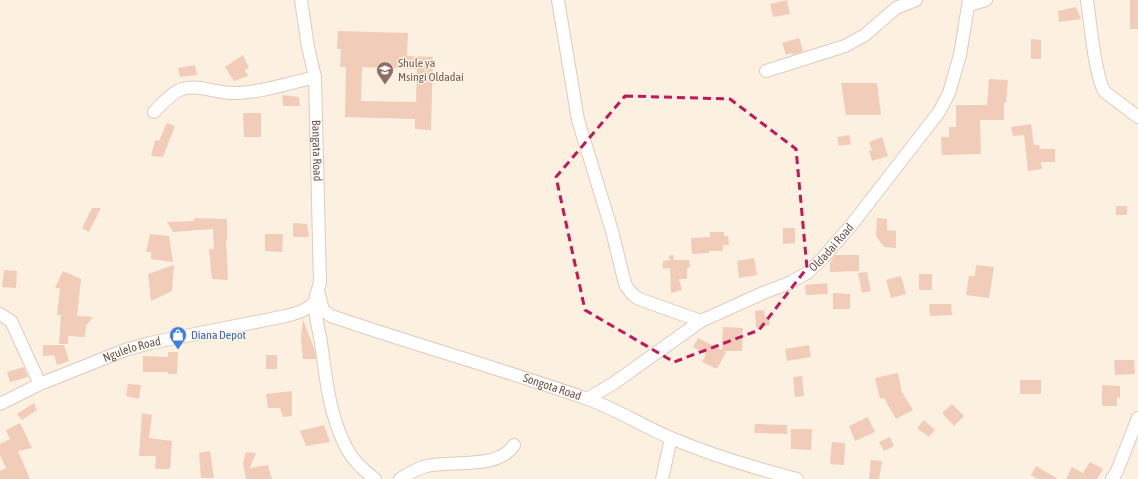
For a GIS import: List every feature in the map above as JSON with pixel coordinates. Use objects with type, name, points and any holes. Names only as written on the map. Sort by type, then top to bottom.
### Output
[{"type":"street","name":"Bangata Road","points":[[301,0],[308,47],[315,77],[320,283],[316,297]]},
{"type":"street","points":[[558,0],[578,120],[612,231],[626,286],[632,294],[639,299],[700,321]]},
{"type":"street","points":[[766,71],[845,46],[865,35],[896,8],[916,0]]},
{"type":"street","points":[[969,2],[986,0]]},
{"type":"street","points":[[1087,0],[1102,88],[1105,92],[1138,117]]},
{"type":"street","name":"Oldadai Road","points":[[587,399],[614,383],[700,321],[789,283],[807,273],[822,259],[939,112],[949,93],[960,55],[969,2]]},
{"type":"street","points":[[154,112],[176,91],[184,89],[200,88],[226,93],[240,93],[315,77]]},
{"type":"street","points":[[316,297],[330,406],[345,446],[355,460],[375,479]]},
{"type":"street","name":"Ngulelo Road","points":[[0,404],[40,384],[125,350],[191,334],[286,316],[305,310],[316,297]]},
{"type":"street","name":"Songota Road","points":[[316,297],[323,310],[332,316],[587,399],[671,438],[743,464],[797,479]]},
{"type":"street","points":[[0,314],[11,321],[40,384]]},
{"type":"street","points":[[1112,479],[1117,471],[1138,418]]},
{"type":"street","points":[[662,479],[671,438]]},
{"type":"street","points":[[400,479],[417,469],[426,466],[480,462],[495,458],[507,454],[514,445]]},
{"type":"highlighted area","points":[[625,96],[730,99],[796,149],[807,268],[759,330],[674,362],[585,310],[556,177]]},
{"type":"building","points":[[787,0],[790,14],[773,17],[770,4]]},
{"type":"building","points":[[1130,0],[1138,0],[1138,29],[1130,29]]},
{"type":"building","points":[[1076,7],[1081,19],[1059,22],[1058,11]]},
{"type":"building","points":[[338,31],[408,33],[407,56],[433,57],[431,130],[415,129],[415,119],[345,117],[346,67],[340,67],[341,49],[337,49]],"holes":[[[362,67],[417,69],[416,102],[361,101]]]},
{"type":"building","points":[[799,38],[803,51],[793,55],[792,53],[786,55],[782,43]]},
{"type":"building","points":[[1031,39],[1041,40],[1041,59],[1031,59]]},
{"type":"building","points":[[243,55],[249,68],[245,70],[248,76],[234,81],[225,67]]},
{"type":"building","points":[[195,65],[197,75],[180,77],[178,68]]},
{"type":"building","points":[[989,79],[1008,80],[1006,103],[1004,103],[1004,120],[980,120],[981,154],[942,155],[941,137],[949,137],[949,127],[956,127],[956,105],[987,105]]},
{"type":"building","points":[[841,83],[877,83],[881,115],[846,115]]},
{"type":"building","points":[[282,95],[299,97],[300,106],[283,106]]},
{"type":"building","points":[[243,113],[261,113],[261,137],[244,137]]},
{"type":"building","points":[[167,123],[175,126],[163,157],[151,156],[155,140],[159,141]]},
{"type":"building","points":[[1031,124],[1034,145],[1039,145],[1040,149],[1055,149],[1055,162],[1041,162],[1042,169],[1028,171],[1024,135],[1013,136],[1011,127]]},
{"type":"building","points":[[849,135],[851,144],[839,146],[837,137]]},
{"type":"building","points":[[882,137],[888,156],[872,161],[869,151],[872,150],[869,142]]},
{"type":"building","points":[[1116,206],[1127,206],[1127,215],[1116,215]]},
{"type":"building","points":[[92,208],[101,208],[89,232],[82,228]]},
{"type":"building","points":[[194,218],[227,219],[226,240],[228,280],[212,279],[209,249],[214,249],[213,229],[173,232],[167,222],[194,221]]},
{"type":"building","points":[[877,218],[887,219],[887,230],[896,231],[896,248],[884,247],[876,236]]},
{"type":"building","points":[[293,223],[307,224],[309,237],[293,237]]},
{"type":"building","points":[[783,228],[795,228],[795,243],[783,244]]},
{"type":"building","points":[[710,232],[724,232],[724,236],[728,236],[729,245],[723,245],[723,251],[709,251],[709,253],[692,254],[691,238],[710,237]]},
{"type":"building","points":[[150,234],[169,236],[173,262],[151,259],[151,252],[146,252]]},
{"type":"building","points":[[265,234],[283,234],[282,252],[265,251]]},
{"type":"building","points":[[673,255],[674,260],[689,260],[690,267],[687,268],[687,279],[679,279],[682,290],[671,293],[670,268],[663,269],[663,261],[670,260],[669,256]]},
{"type":"building","points":[[835,255],[859,255],[859,271],[830,272],[830,262]]},
{"type":"building","points":[[754,258],[757,275],[739,278],[737,261]]},
{"type":"building","points":[[174,265],[172,291],[151,301],[148,274]]},
{"type":"building","points":[[976,265],[994,267],[989,298],[966,295],[969,276],[975,276]]},
{"type":"building","points":[[4,270],[17,271],[16,288],[2,287]]},
{"type":"building","points":[[63,271],[81,279],[77,316],[93,317],[86,326],[85,337],[68,336],[68,344],[59,344],[61,315],[57,315],[60,288],[55,288]]},
{"type":"building","points":[[867,272],[871,291],[862,293],[858,273]]},
{"type":"building","points":[[919,274],[932,274],[932,290],[919,290]]},
{"type":"building","points":[[901,276],[906,294],[891,298],[886,280]]},
{"type":"building","points":[[827,283],[828,294],[806,295],[805,285]]},
{"type":"building","points":[[833,293],[850,294],[850,309],[833,309]]},
{"type":"building","points":[[929,304],[951,304],[952,315],[930,316]]},
{"type":"building","points":[[764,310],[765,317],[769,317],[770,325],[756,328],[755,311]]},
{"type":"building","points":[[303,320],[314,348],[316,359],[303,359],[301,337]]},
{"type":"building","points":[[723,327],[743,328],[742,351],[724,351],[726,352],[717,369],[702,362],[706,354],[693,347],[698,338],[722,350]]},
{"type":"building","points":[[43,345],[64,345],[69,361],[57,365],[54,355],[43,356]]},
{"type":"building","points":[[809,345],[811,357],[787,361],[785,349]]},
{"type":"building","points":[[168,352],[178,352],[177,374],[168,374],[168,372],[143,372],[143,356],[168,357]]},
{"type":"building","points":[[266,355],[277,355],[277,369],[266,369]]},
{"type":"building","points":[[1114,360],[1134,360],[1135,374],[1115,375]]},
{"type":"building","points":[[24,367],[28,377],[10,382],[7,372]]},
{"type":"building","points":[[898,373],[902,392],[913,410],[896,419],[884,398],[880,399],[875,378]]},
{"type":"building","points":[[802,376],[804,396],[795,397],[793,377]]},
{"type":"building","points":[[1020,380],[1041,380],[1041,394],[1020,394]]},
{"type":"building","points":[[128,384],[141,385],[139,399],[126,396]]},
{"type":"building","points":[[1102,385],[1120,386],[1120,398],[1117,397],[1117,406],[1102,406]]},
{"type":"building","points":[[292,391],[292,416],[283,417],[280,408],[268,408],[266,394]]},
{"type":"building","points":[[34,403],[37,410],[22,420],[17,414]]},
{"type":"building","points":[[952,404],[964,416],[954,426],[942,413]]},
{"type":"building","points":[[142,413],[152,415],[149,438],[172,441],[170,469],[155,469],[156,456],[139,456]]},
{"type":"building","points":[[868,417],[875,432],[855,441],[849,426]]},
{"type":"building","points":[[924,420],[935,430],[929,437],[917,428]]},
{"type":"building","points":[[20,423],[32,448],[18,451],[30,479],[0,479],[0,471],[6,468],[0,455],[0,444],[10,439],[6,430]]},
{"type":"building","points":[[755,424],[787,425],[787,434],[754,433]]},
{"type":"building","points":[[324,425],[330,442],[306,446],[300,431]]},
{"type":"building","points":[[791,429],[812,429],[811,450],[791,449]]},
{"type":"building","points":[[890,437],[894,446],[884,451],[879,442]]},
{"type":"building","points":[[832,442],[845,443],[844,465],[830,464]]},
{"type":"building","points":[[210,451],[214,478],[201,478],[199,453]]},
{"type":"building","points":[[246,452],[256,453],[250,468],[268,465],[272,479],[246,479],[243,463]]},
{"type":"building","points":[[871,460],[882,461],[879,479],[869,479]]},
{"type":"building","points":[[1090,462],[1103,469],[1097,479],[1066,479],[1072,467],[1083,473]]},
{"type":"building","points":[[1036,466],[1058,479],[1037,479],[1031,475]]},
{"type":"place","name":"Shule ya Msingi Oldadai","points":[[385,85]]},
{"type":"place","name":"Diana Depot","points":[[178,350]]}]
